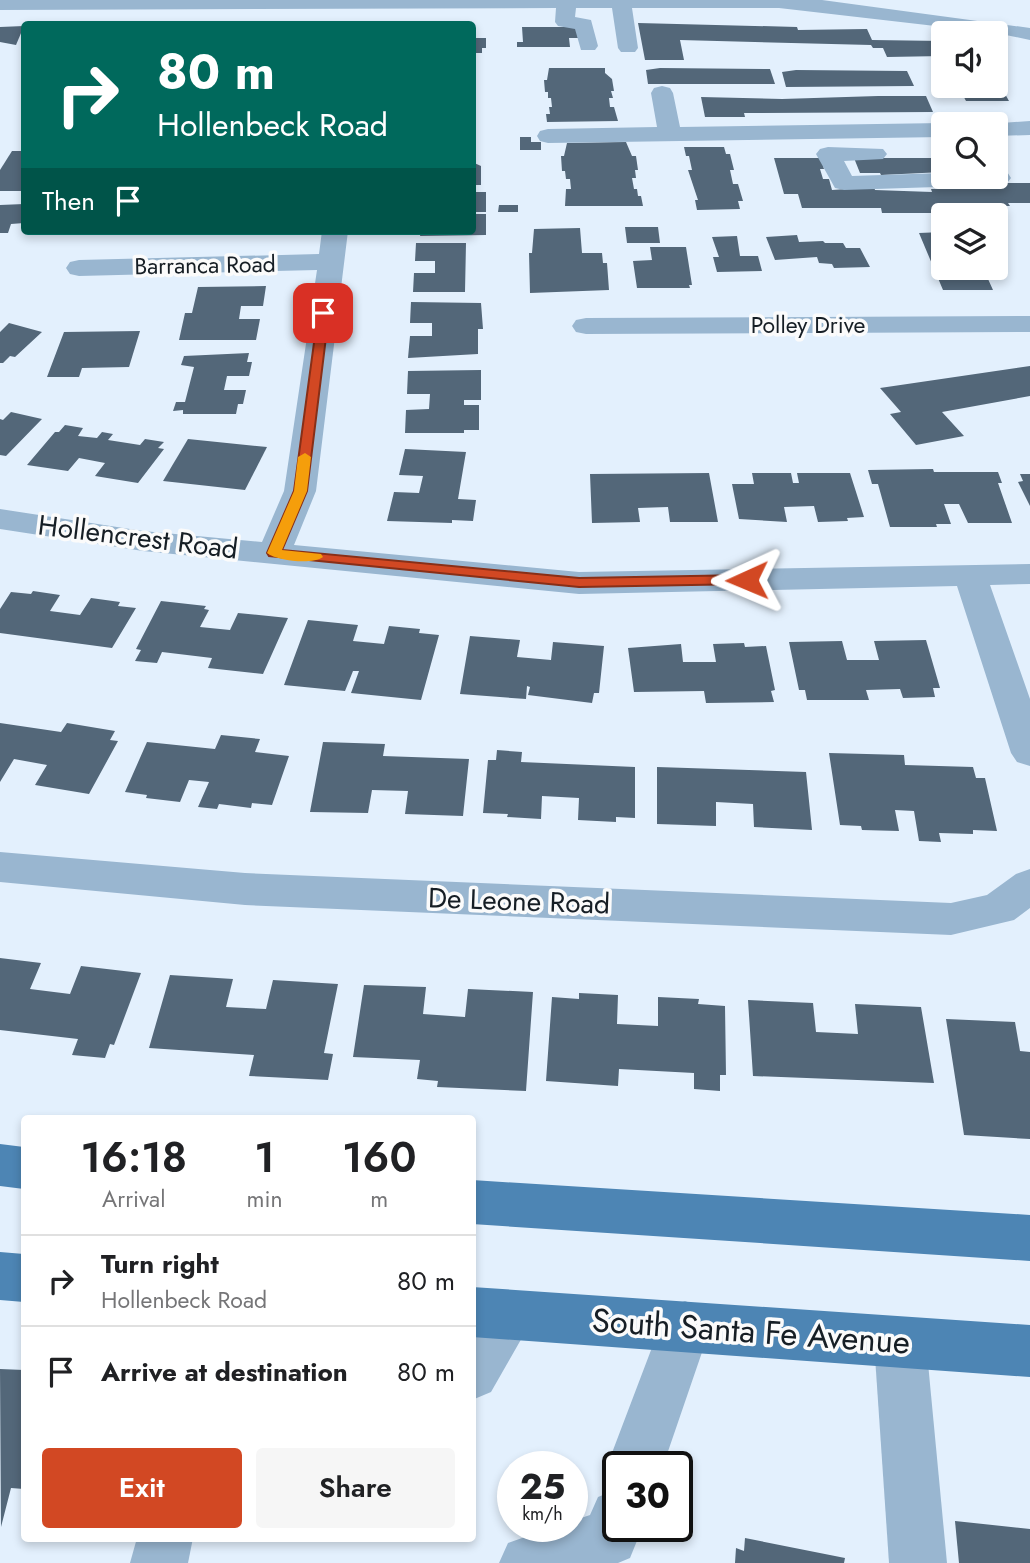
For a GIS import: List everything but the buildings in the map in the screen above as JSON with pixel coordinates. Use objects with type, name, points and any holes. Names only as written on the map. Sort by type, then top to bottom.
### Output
[{"type":"main road","points":[[0,1166],[21,1168]]},
{"type":"main road","points":[[476,1202],[1030,1238]]},
{"type":"main road","points":[[0,1276],[21,1278]]},
{"type":"main road","name":"South Santa Fe Avenue","points":[[491,1314],[1030,1351]]},
{"type":"street","points":[[0,4],[321,1],[779,2],[844,8],[1030,34]]},
{"type":"street","points":[[362,21],[363,2]]},
{"type":"street","points":[[566,2],[565,22],[584,24],[588,46]]},
{"type":"street","points":[[621,2],[628,48]]},
{"type":"street","points":[[662,93],[670,134]]},
{"type":"street","points":[[1008,129],[1030,128]]},
{"type":"street","points":[[548,136],[931,130]]},
{"type":"street","points":[[892,154],[828,154],[844,183],[931,180]]},
{"type":"street","points":[[274,553],[300,491],[334,235]]},
{"type":"street","name":"Barranca Road","points":[[79,268],[330,261]]},
{"type":"street","name":"Polley Drive","points":[[586,326],[1030,324]]},
{"type":"street","name":"Hollencrest Road","points":[[0,519],[143,541],[579,583],[1030,575]]},
{"type":"street","points":[[970,575],[1030,753]]},
{"type":"street","name":"De Leone Road","points":[[0,867],[245,889],[951,919],[999,909],[1030,885]]},
{"type":"street","points":[[476,1361],[491,1314]]},
{"type":"street","points":[[640,1451],[685,1326]]},
{"type":"street","points":[[900,1342],[918,1563]]},
{"type":"street","points":[[528,1563],[602,1540]]},
{"type":"street","points":[[159,1563],[164,1542]]},
{"type":"slow traffic","points":[[305,457],[300,491],[274,553],[316,557]]},
{"type":"route","points":[[323,313],[300,491],[274,553],[579,583],[747,580]]}]
